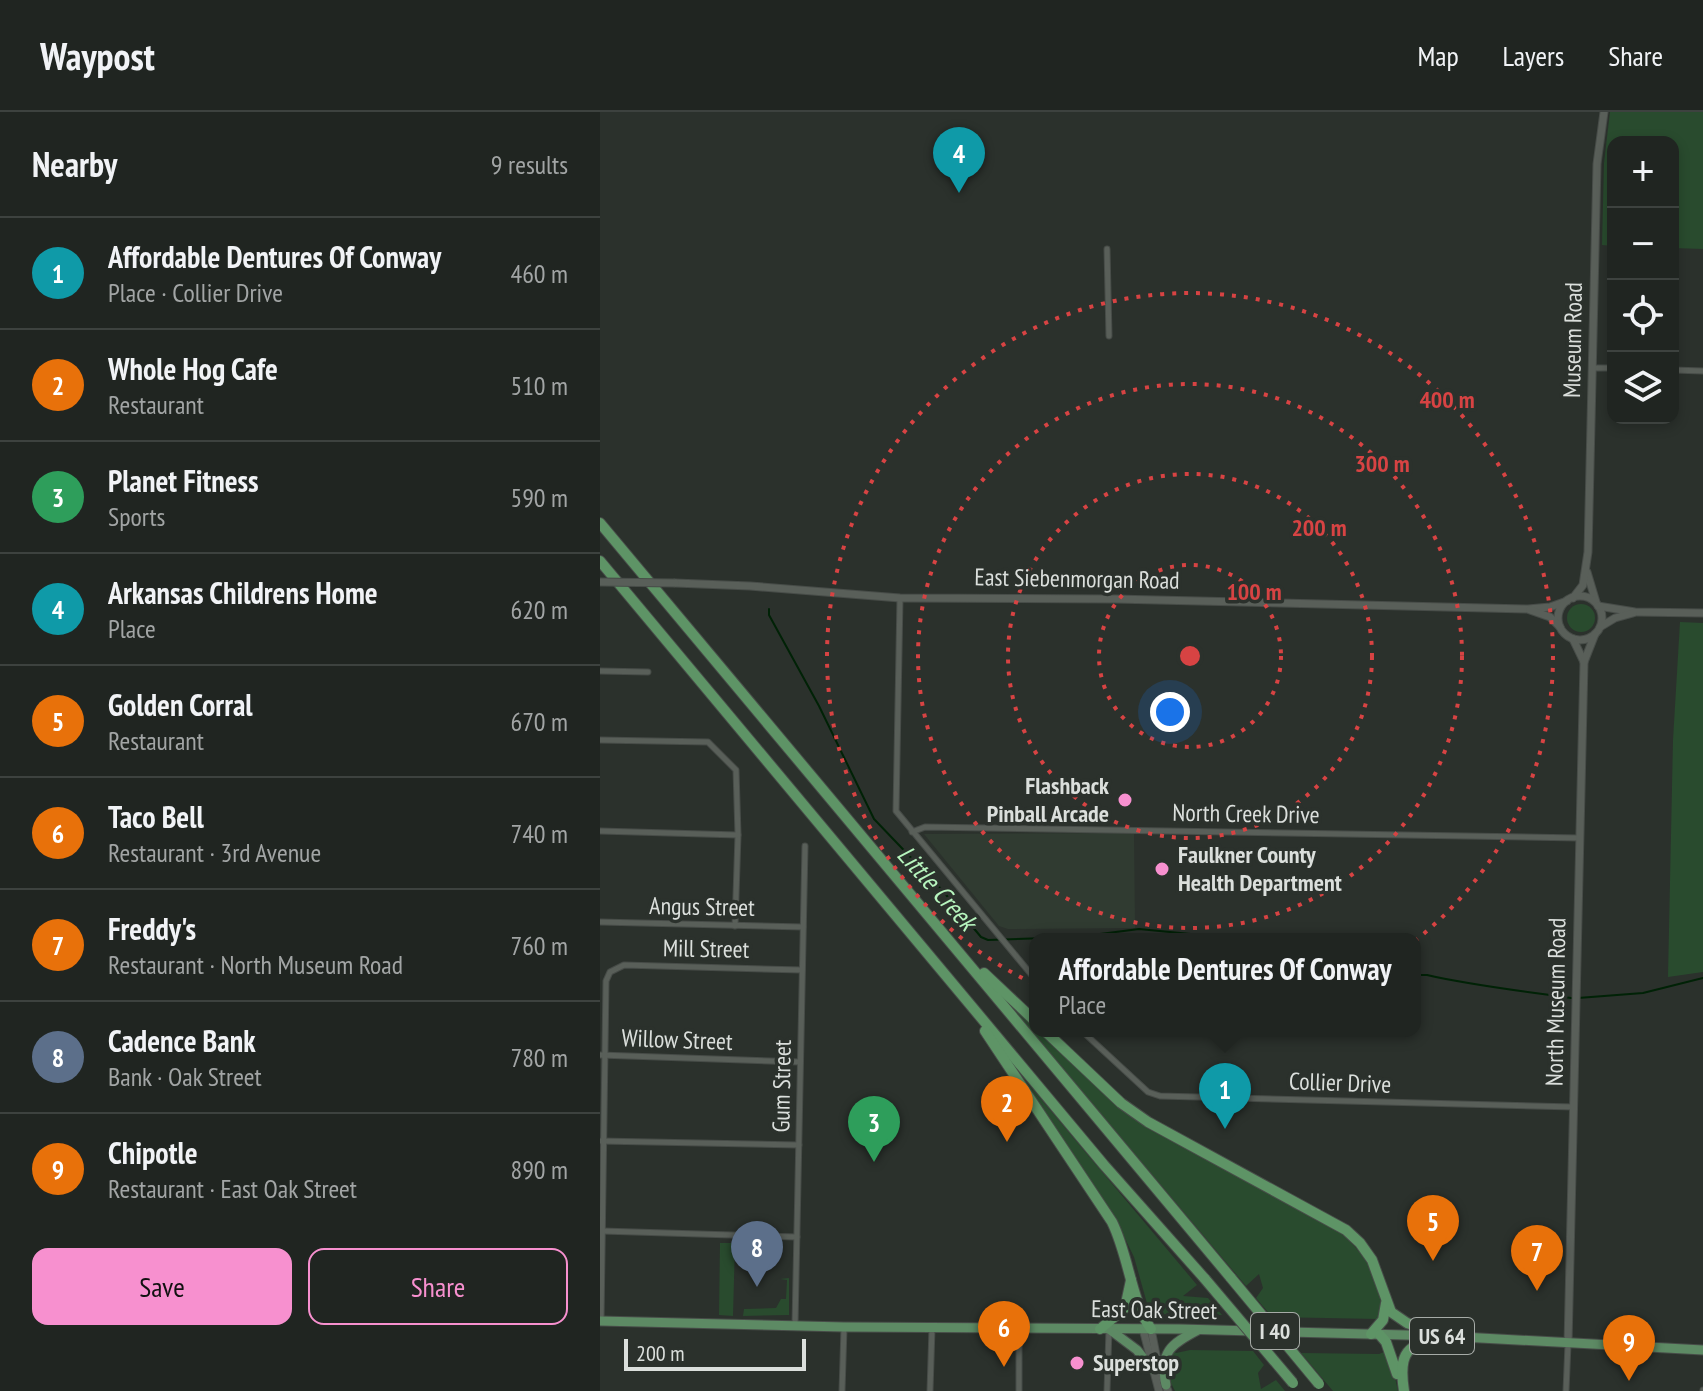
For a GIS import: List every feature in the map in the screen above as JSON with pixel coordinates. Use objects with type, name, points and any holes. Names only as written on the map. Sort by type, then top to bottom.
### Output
[{"type":"highway","name":"I 40","points":[[600,523],[1029,1036]]},
{"type":"highway","name":"I 40","points":[[600,561],[1104,1165],[1296,1387]]},
{"type":"highway","points":[[948,939],[1029,1015]]},
{"type":"highway","points":[[952,983],[1105,1211],[1120,1238],[1147,1329]]},
{"type":"highway","name":"I 40","points":[[1030,1037],[1322,1388]]},
{"type":"highway","points":[[1051,1037],[1121,1103],[1148,1122],[1349,1232],[1372,1260],[1386,1303],[1400,1319],[1444,1336]]},
{"type":"highway","points":[[1131,1274],[1125,1308],[1104,1329],[1137,1350],[1152,1369]]},
{"type":"highway","points":[[1386,1303],[1376,1335],[1390,1349],[1403,1391]]},
{"type":"highway","name":"US 64","points":[[601,1321],[844,1327]]},
{"type":"highway","name":"East Oak Street","points":[[844,1327],[1147,1329],[1444,1336],[1703,1350]]},
{"type":"highway","points":[[1164,1389],[1166,1354],[1181,1339],[1199,1330]]},
{"type":"highway","points":[[1403,1391],[1401,1365],[1406,1352],[1421,1342],[1444,1336]]},
{"type":"street","name":"Museum Road","points":[[1570,599],[1583,585],[1586,570],[1597,164],[1604,112]]},
{"type":"street","points":[[1107,249],[1109,336]]},
{"type":"street","points":[[1592,368],[1607,368]]},
{"type":"street","points":[[1679,370],[1703,371]]},
{"type":"street","name":"Museum Road","points":[[1586,570],[1597,605]]},
{"type":"street","name":"East Siebenmorgan Road","points":[[600,582],[675,583],[900,598],[1129,599],[1528,609],[1550,607],[1570,599]]},
{"type":"street","points":[[1635,612],[1615,618],[1585,639],[1573,639],[1562,630],[1560,611],[1570,599],[1585,597],[1597,605],[1635,612],[1703,613]]},
{"type":"street","points":[[900,598],[896,803],[899,818],[1029,972]]},
{"type":"street","points":[[1597,605],[1602,615],[1598,631]]},
{"type":"street","name":"East Siebenmorgan Road","points":[[1528,609],[1550,617],[1562,630]]},
{"type":"street","name":"North Museum Road","points":[[1568,1344],[1584,662],[1598,631]]},
{"type":"street","name":"North Museum Road","points":[[1573,639],[1584,662]]},
{"type":"street","points":[[600,671],[648,672]]},
{"type":"street","points":[[600,740],[708,742],[736,770],[738,835],[735,926]]},
{"type":"street","name":"North Creek Drive","points":[[912,832],[925,827],[1580,838]]},
{"type":"street","points":[[600,831],[738,835]]},
{"type":"street","name":"Gum Street","points":[[795,1326],[805,846]]},
{"type":"street","name":"Angus Street","points":[[600,922],[803,927]]},
{"type":"street","name":"Mill Street","points":[[602,1055],[606,981],[610,972],[624,965],[802,970]]},
{"type":"street","name":"Collier Drive","points":[[1088,1037],[1148,1092],[1160,1096],[1574,1107]]},
{"type":"street","points":[[601,1321],[602,1055]]},
{"type":"street","name":"Willow Street","points":[[602,1055],[800,1062]]},
{"type":"street","points":[[602,1141],[799,1145]]},
{"type":"street","points":[[601,1231],[797,1237]]},
{"type":"street","points":[[842,1391],[844,1327]]},
{"type":"street","points":[[930,1391],[932,1328]]},
{"type":"street","points":[[1019,1329],[1019,1391]]},
{"type":"street","points":[[1104,1329],[1107,1391]]},
{"type":"street","points":[[1147,1329],[1152,1369],[1164,1389]]},
{"type":"street","points":[[1147,1329],[1164,1389]]},
{"type":"street","points":[[1566,1391],[1568,1344]]},
{"type":"shaded area","points":[[1134,833],[1135,928],[1008,929],[999,926],[924,834]]},
{"type":"green space","points":[[1610,112],[1703,112],[1703,249],[1679,248],[1679,136],[1607,136]]},
{"type":"green space","points":[[1607,138],[1607,245],[1602,245]]},
{"type":"green space","points":[[1581,604],[1591,608],[1595,618],[1591,628],[1581,632],[1571,628],[1567,618],[1571,608]]},
{"type":"green space","points":[[1680,622],[1703,623],[1703,972],[1668,977],[1673,740]]},
{"type":"green space","points":[[1002,997],[1029,1022],[1029,1029]]},
{"type":"green space","points":[[1036,1037],[1044,1037],[1110,1099],[1147,1128],[1342,1234],[1362,1255],[1375,1278],[1381,1305],[1379,1319],[1272,1317],[1256,1298],[1263,1288],[1259,1274],[1246,1286]]},
{"type":"green space","points":[[1010,1062],[1197,1285],[1183,1296],[1208,1298],[1222,1315],[1150,1314],[1134,1257],[1115,1218]]},
{"type":"green space","points":[[720,1243],[735,1243],[733,1316],[719,1315]]},
{"type":"green space","points":[[789,1278],[789,1315],[743,1316],[744,1309],[776,1308],[781,1299],[786,1299],[787,1280],[780,1279]]},
{"type":"green space","points":[[1172,1349],[1176,1353],[1190,1350],[1253,1351],[1264,1365],[1258,1373],[1261,1389],[1276,1380],[1285,1391],[1175,1391],[1168,1370]]},
{"type":"green space","points":[[1389,1350],[1398,1391],[1333,1391],[1301,1353],[1379,1354]]},
{"type":"waterway","name":"Little Creek","points":[[769,609],[769,615],[819,706],[874,819],[942,890],[981,937],[988,940],[1029,939]]},
{"type":"waterway","name":"Little Creek","points":[[1108,933],[1139,929],[1180,933]]},
{"type":"waterway","name":"Little Creek","points":[[1421,975],[1571,998]]},
{"type":"waterway","name":"Little Creek","points":[[1578,998],[1643,993],[1703,978]]},
{"type":"place","name":"Arkansas Childrens Home","points":[[959,193]]},
{"type":"place","name":"Flashback Pinball Arcade","points":[[1125,800]]},
{"type":"place","name":"Faulkner County Health Department","points":[[1162,869]]},
{"type":"place","name":"Affordable Dentures Of Conway","points":[[1225,1129]]},
{"type":"place","name":"Whole Hog Cafe","points":[[1007,1142]]},
{"type":"place","name":"Planet Fitness","points":[[874,1162]]},
{"type":"place","name":"Golden Corral","points":[[1433,1261]]},
{"type":"place","name":"Cadence Bank","points":[[757,1287]]},
{"type":"place","name":"Freddy's","points":[[1537,1291]]},
{"type":"place","name":"Superstop","points":[[1077,1363]]},
{"type":"place","name":"Taco Bell","points":[[1004,1367]]},
{"type":"place","name":"Chipotle","points":[[1629,1381]]}]
